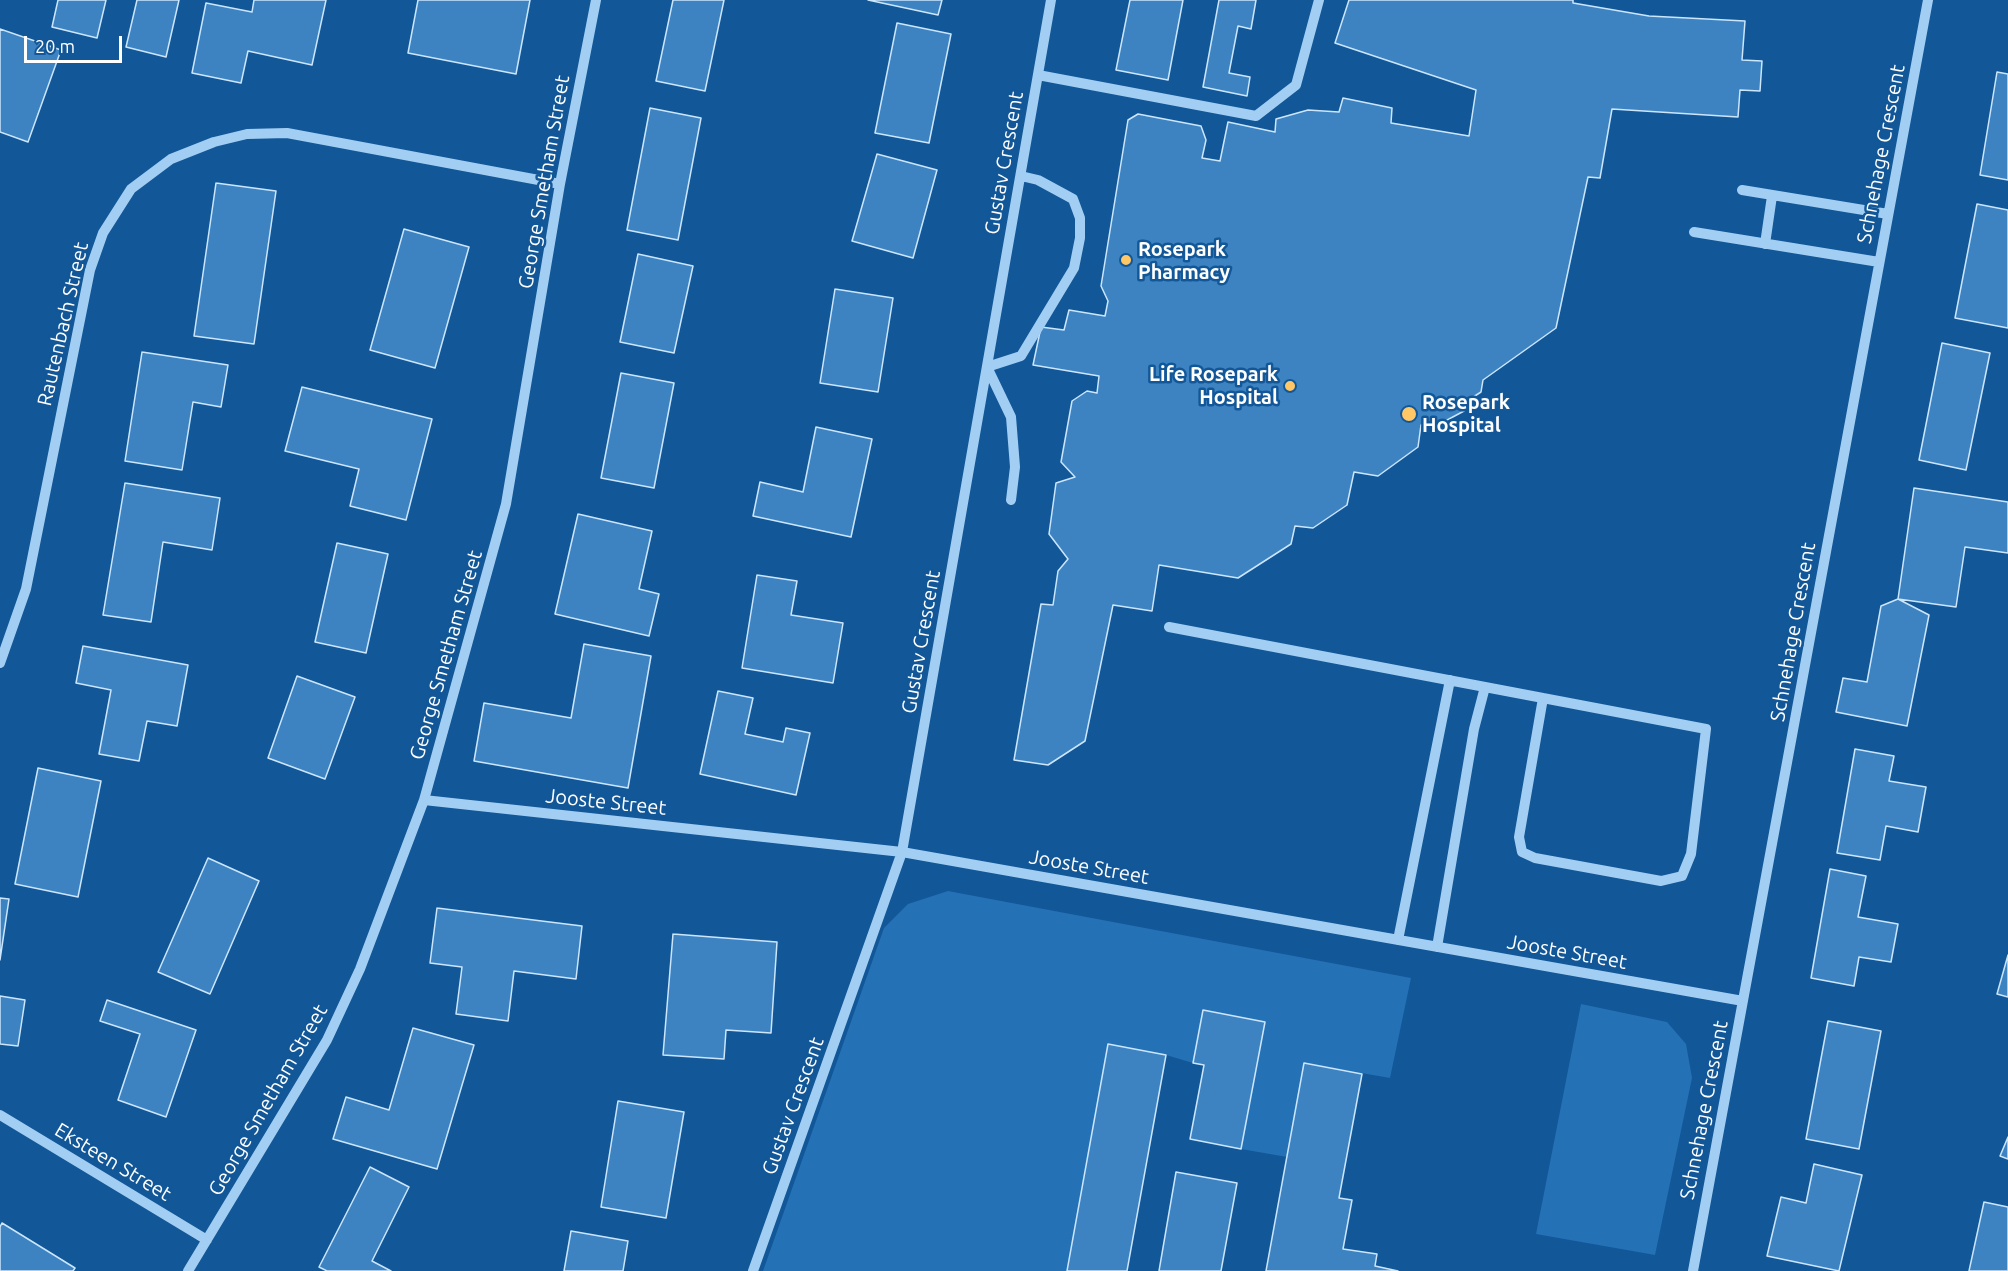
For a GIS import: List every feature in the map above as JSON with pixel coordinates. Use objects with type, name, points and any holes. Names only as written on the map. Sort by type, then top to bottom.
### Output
[{"type":"street","name":"George Smetham Street","points":[[188,1271],[327,1040],[360,969],[424,800],[506,504],[560,184],[596,0]]},
{"type":"street","name":"Gustav Crescent","points":[[753,1271],[903,852],[1052,0]]},
{"type":"street","points":[[1038,75],[1256,116],[1296,86],[1319,0]]},
{"type":"street","name":"Schnehage Crescent","points":[[1693,1271],[1928,0]]},
{"type":"street","name":"Rautenbach Street","points":[[0,663],[26,589],[90,270],[103,233],[131,189],[171,159],[214,142],[247,134],[287,133],[560,184]]},
{"type":"street","points":[[1011,500],[1015,467],[1011,417],[987,368],[1021,356],[1074,268],[1080,238],[1080,218],[1073,199],[1038,180],[1021,176]]},
{"type":"street","points":[[1742,190],[1888,214]]},
{"type":"street","points":[[1765,244],[1772,196]]},
{"type":"street","points":[[1694,232],[1879,262]]},
{"type":"street","points":[[1169,627],[1450,680],[1706,729],[1691,854],[1682,876],[1661,881],[1639,878],[1535,858],[1522,852],[1519,837],[1543,698]]},
{"type":"street","points":[[1398,940],[1450,680]]},
{"type":"street","points":[[1437,947],[1474,729],[1485,687]]},
{"type":"street","name":"Jooste Street","points":[[424,800],[903,852],[1743,1001]]},
{"type":"street","name":"Eksteen Street","points":[[0,1114],[207,1240]]},
{"type":"shaded area","points":[[948,891],[1411,978],[1390,1078],[1304,1063],[1287,1157],[1241,1149],[1265,1022],[1193,1063],[1166,1055],[1108,1044],[1067,1271],[763,1271],[884,928],[908,904]]},
{"type":"shaded area","points":[[1581,1004],[1667,1022],[1686,1044],[1692,1078],[1655,1255],[1536,1234]]},
{"type":"building","points":[[58,0],[106,0],[97,38],[52,27]]},
{"type":"building","points":[[137,0],[179,0],[166,57],[126,47]]},
{"type":"building","points":[[254,0],[326,0],[312,65],[248,51],[241,83],[192,73],[206,3],[252,12]]},
{"type":"building","points":[[418,0],[530,0],[516,74],[408,53]]},
{"type":"building","points":[[673,0],[724,0],[705,91],[656,81]]},
{"type":"building","points":[[868,0],[942,0],[938,15]]},
{"type":"building","points":[[1130,0],[1183,0],[1168,80],[1116,70]]},
{"type":"building","points":[[1219,0],[1256,0],[1251,29],[1238,26],[1229,73],[1250,77],[1247,96],[1203,87]]},
{"type":"building","name":"Life Rosepark Hospital","points":[[1349,0],[1573,0],[1573,3],[1649,16],[1745,21],[1742,60],[1762,61],[1760,91],[1740,90],[1738,117],[1612,109],[1600,178],[1588,177],[1556,328],[1483,380],[1481,392],[1464,403],[1464,411],[1436,426],[1421,425],[1418,447],[1378,476],[1354,472],[1347,505],[1313,528],[1295,526],[1291,544],[1238,578],[1159,565],[1152,611],[1113,605],[1085,741],[1048,765],[1014,760],[1041,604],[1053,605],[1058,571],[1068,559],[1049,534],[1056,483],[1075,477],[1061,462],[1072,401],[1087,391],[1097,393],[1099,376],[1033,365],[1041,327],[1064,330],[1069,310],[1105,316],[1108,301],[1101,286],[1128,120],[1138,114],[1201,126],[1206,140],[1202,158],[1220,161],[1228,122],[1275,132],[1276,119],[1308,110],[1339,112],[1343,98],[1392,108],[1391,123],[1469,136],[1476,90],[1335,43]]},
{"type":"building","points":[[897,23],[951,34],[929,143],[875,133]]},
{"type":"building","points":[[0,29],[61,50],[28,142],[0,132]]},
{"type":"building","points":[[1997,72],[2008,74],[2008,180],[1980,175]]},
{"type":"building","points":[[650,108],[701,118],[678,240],[627,230]]},
{"type":"building","points":[[877,154],[937,170],[913,258],[852,241]]},
{"type":"building","points":[[216,183],[276,191],[254,344],[194,336]]},
{"type":"building","points":[[1977,204],[2008,210],[2008,328],[1955,318]]},
{"type":"building","points":[[404,229],[469,247],[435,368],[370,350]]},
{"type":"building","points":[[638,254],[693,266],[674,353],[620,342]]},
{"type":"building","points":[[835,289],[893,298],[878,392],[820,383]]},
{"type":"building","points":[[1942,343],[1990,353],[1966,470],[1919,460]]},
{"type":"building","points":[[142,352],[228,365],[221,407],[193,402],[182,470],[125,461]]},
{"type":"building","points":[[621,373],[674,383],[654,488],[601,478]]},
{"type":"building","points":[[302,387],[432,419],[406,520],[350,506],[359,469],[285,451]]},
{"type":"building","points":[[816,427],[872,439],[851,537],[753,516],[760,482],[803,492]]},
{"type":"building","points":[[125,483],[220,498],[212,550],[163,542],[151,622],[103,615]]},
{"type":"building","points":[[1914,488],[2008,502],[2008,553],[1965,547],[1956,607],[1898,599]]},
{"type":"building","points":[[578,514],[652,531],[639,589],[659,594],[649,636],[555,614]]},
{"type":"building","points":[[337,543],[388,554],[366,653],[315,642]]},
{"type":"building","points":[[757,575],[797,581],[791,615],[843,623],[833,683],[742,668]]},
{"type":"building","points":[[1898,599],[1929,615],[1907,726],[1836,712],[1843,678],[1867,682],[1881,606]]},
{"type":"building","points":[[584,644],[651,656],[628,788],[474,761],[484,703],[571,718]]},
{"type":"building","points":[[83,646],[188,665],[177,726],[147,721],[139,761],[99,754],[111,690],[76,683]]},
{"type":"building","points":[[297,676],[355,697],[325,779],[268,758]]},
{"type":"building","points":[[718,691],[753,698],[745,734],[783,742],[786,728],[810,733],[796,795],[700,774]]},
{"type":"building","points":[[1855,749],[1894,756],[1889,781],[1926,787],[1918,832],[1886,826],[1880,860],[1837,853]]},
{"type":"building","points":[[38,768],[101,781],[78,897],[15,884]]},
{"type":"building","points":[[208,858],[259,881],[210,994],[158,972]]},
{"type":"building","points":[[1830,869],[1866,876],[1858,917],[1898,924],[1891,962],[1859,957],[1854,986],[1811,978]]},
{"type":"building","points":[[0,898],[9,899],[0,960]]},
{"type":"building","points":[[437,908],[582,926],[576,979],[514,971],[508,1021],[456,1014],[462,967],[430,963]]},
{"type":"building","points":[[673,934],[777,942],[771,1033],[726,1030],[724,1059],[663,1055]]},
{"type":"building","points":[[2008,955],[2008,997],[1997,994]]},
{"type":"building","points":[[0,996],[25,1000],[18,1046],[0,1044]]},
{"type":"building","points":[[107,1000],[196,1030],[166,1117],[118,1100],[140,1034],[100,1021]]},
{"type":"building","points":[[1203,1010],[1265,1022],[1241,1149],[1190,1139],[1204,1065],[1193,1063]]},
{"type":"building","points":[[1828,1021],[1881,1031],[1859,1149],[1806,1139]]},
{"type":"building","points":[[413,1028],[474,1045],[437,1169],[333,1139],[346,1097],[389,1110]]},
{"type":"building","points":[[1108,1044],[1166,1055],[1127,1271],[1067,1271]]},
{"type":"building","points":[[1304,1063],[1362,1074],[1339,1198],[1352,1200],[1343,1249],[1377,1254],[1375,1266],[1398,1271],[1266,1271]]},
{"type":"building","points":[[618,1101],[684,1112],[666,1218],[601,1207]]},
{"type":"building","points":[[2008,1137],[2008,1159],[2000,1156]]},
{"type":"building","points":[[1814,1164],[1862,1175],[1839,1271],[1767,1256],[1781,1197],[1806,1203]]},
{"type":"building","points":[[370,1167],[409,1187],[372,1261],[391,1271],[327,1271],[319,1267]]},
{"type":"building","points":[[1176,1172],[1237,1183],[1221,1271],[1159,1271]]},
{"type":"building","points":[[1984,1202],[2008,1207],[2008,1271],[1969,1271]]},
{"type":"building","points":[[2,1223],[75,1268],[73,1271],[0,1271],[0,1227]]},
{"type":"building","points":[[571,1231],[628,1241],[623,1271],[564,1271]]},
{"type":"place","name":"Rosepark Pharmacy","points":[[1126,260]]},
{"type":"place","name":"Life Rosepark Hospital","points":[[1290,386]]},
{"type":"place","name":"Rosepark Hospital","points":[[1409,414]]}]
